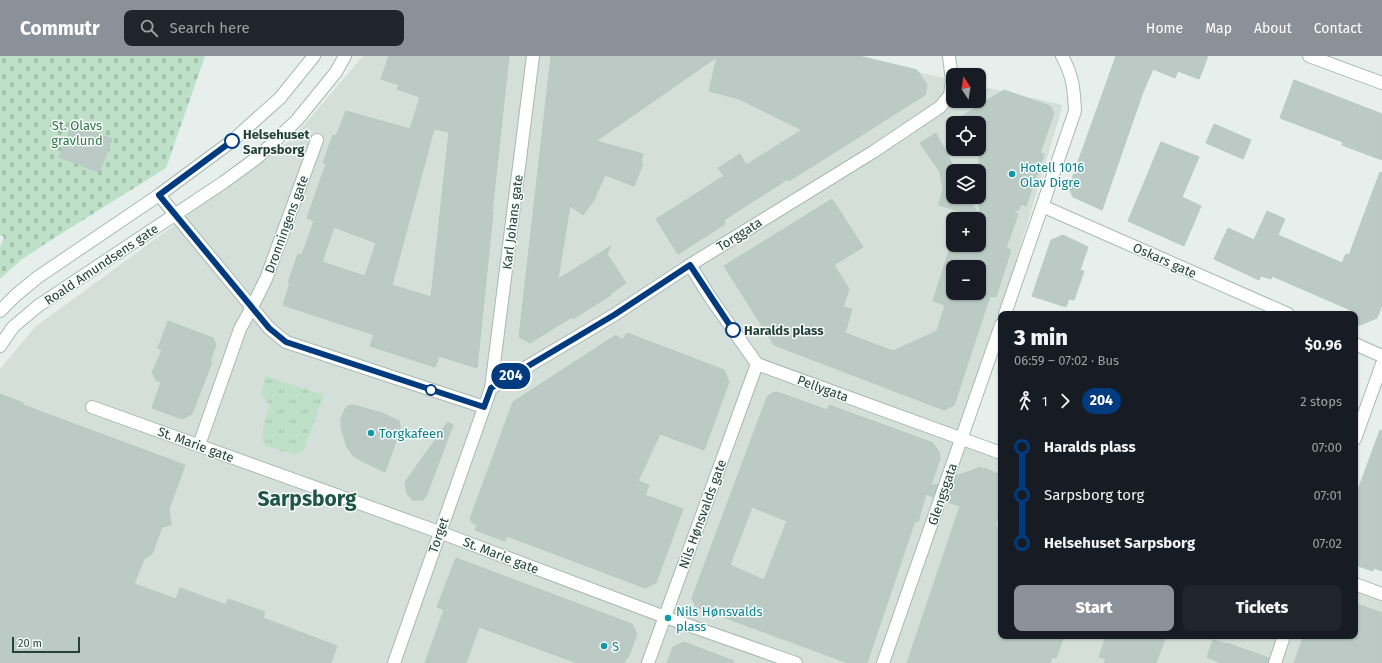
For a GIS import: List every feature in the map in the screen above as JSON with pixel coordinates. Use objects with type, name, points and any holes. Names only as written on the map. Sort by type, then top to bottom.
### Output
[{"type":"street","name":"Roald Amundsens gate","points":[[0,311],[38,276],[159,195],[232,141],[280,98],[314,56]]},
{"type":"street","name":"Roald Amundsens gate","points":[[0,346],[12,327],[38,306],[258,157],[296,120],[336,72],[345,56]]},
{"type":"street","name":"Karl Johans gate","points":[[491,388],[533,56]]},
{"type":"street","name":"Torggata","points":[[491,388],[614,315],[690,265],[874,152],[940,108],[950,95],[952,81],[949,56]]},
{"type":"street","points":[[1006,311],[1075,111],[1074,86],[1062,56]]},
{"type":"street","points":[[1309,56],[1382,83]]},
{"type":"street","name":"Dronningens gate","points":[[199,444],[240,329],[266,279],[317,140]]},
{"type":"street","points":[[159,195],[269,328],[286,342],[484,407]]},
{"type":"street","name":"Oskars gate","points":[[1042,206],[1281,311]]},
{"type":"street","points":[[690,265],[756,364]]},
{"type":"street","name":"Glengsgata","points":[[883,663],[998,334]]},
{"type":"street","points":[[1358,345],[1382,356]]},
{"type":"street","name":"Pellygata","points":[[756,364],[998,452]]},
{"type":"street","name":"Nils Hønsvalds gate","points":[[648,663],[756,364]]},
{"type":"street","points":[[1358,431],[1382,364]]},
{"type":"street","name":"Torget","points":[[394,663],[491,388]]},
{"type":"street","name":"St. Marie gate","points":[[92,407],[199,444],[665,617],[796,663]]},
{"type":"street","points":[[1358,585],[1382,594]]},
{"type":"street","points":[[1275,663],[1283,639]]},
{"type":"shaded area","points":[[363,56],[846,56],[946,78],[946,108],[986,108],[986,88],[1063,105],[1001,311],[998,311],[998,320],[962,439],[998,452],[998,639],[1358,639],[1358,585],[1382,594],[1382,663],[0,663],[0,369],[35,327],[292,139]]},
{"type":"green space","name":"St. Olavs gravlund","points":[[0,56],[205,56],[166,168],[21,260],[0,279],[0,247],[4,237],[0,235]]},
{"type":"green space","points":[[265,376],[324,395],[304,450],[294,455],[264,445],[264,425],[270,406],[261,394]]},
{"type":"building","points":[[389,56],[509,56],[477,368],[439,356],[435,367],[370,346],[374,335],[283,305],[290,283],[288,283],[298,254],[302,255],[314,221],[307,218],[326,164],[323,163],[333,135],[336,136],[346,111],[410,129],[420,97],[397,89],[399,85],[381,79]],"holes":[[[434,129],[449,132],[431,297],[392,285]],[[334,227],[376,243],[365,276],[322,262]]]},
{"type":"building","points":[[551,56],[859,56],[917,70],[927,85],[925,95],[789,181],[788,179],[724,220],[725,224],[678,254],[656,219],[724,176],[718,168],[740,154],[746,165],[802,130],[739,99],[709,91],[717,57],[596,141],[643,154],[641,163],[643,164],[634,186],[605,175],[594,200],[583,215],[570,206],[558,279],[611,246],[607,254],[626,283],[610,294],[611,295],[573,319],[572,317],[530,343],[519,337]]},
{"type":"building","points":[[1116,56],[1208,56],[1199,79],[1178,71],[1175,78],[1153,69],[1143,92],[1102,210],[1073,197],[1069,187]]},
{"type":"building","points":[[1294,80],[1382,114],[1382,160],[1342,145],[1343,142],[1280,118]]},
{"type":"building","points":[[1004,90],[1050,106],[1054,113],[1040,153],[1044,154],[1026,206],[1021,204],[1019,210],[1013,211],[1018,214],[1006,248],[1011,250],[996,297],[990,296],[954,405],[944,410],[774,345],[724,266],[832,199],[863,247],[834,265],[849,289],[843,307],[852,309],[845,333],[893,351],[937,331],[945,305],[933,301],[946,260],[946,300],[986,300],[986,260],[946,260],[949,252],[986,252],[986,212],[979,212],[979,204],[986,204],[986,164],[979,164],[979,156],[986,156],[986,116],[962,116],[975,108],[986,108],[986,101]]},
{"type":"building","points":[[73,123],[112,139],[98,172],[59,157]]},
{"type":"building","points":[[1214,124],[1251,140],[1243,159],[1206,143]]},
{"type":"building","points":[[936,133],[946,152],[946,156],[948,156],[952,164],[946,164],[946,204],[973,204],[977,212],[962,212],[939,205],[943,189],[940,172],[920,143]]},
{"type":"building","points":[[1161,142],[1199,157],[1182,197],[1201,206],[1184,246],[1128,221]]},
{"type":"building","points":[[1380,172],[1382,173],[1382,305],[1377,318],[1358,326],[1358,311],[1353,311],[1272,276],[1271,279],[1261,276],[1259,280],[1214,259],[1228,228],[1254,240],[1267,211],[1285,219],[1278,235],[1342,263],[1346,254],[1349,255]]},
{"type":"building","points":[[1063,235],[1088,247],[1080,270],[1084,271],[1074,300],[1069,299],[1066,307],[1032,296],[1051,240]]},
{"type":"building","points":[[168,321],[213,338],[216,345],[210,361],[212,362],[192,414],[182,419],[152,408],[161,382],[157,381],[152,373],[162,350],[158,348]]},
{"type":"building","points":[[627,333],[724,370],[729,382],[704,450],[660,434],[638,481],[649,485],[645,495],[683,509],[656,583],[645,588],[507,536],[505,541],[475,530],[477,525],[471,522],[472,520],[470,519],[513,402],[616,335],[622,340]]},
{"type":"building","points":[[777,392],[827,410],[829,405],[933,443],[939,452],[940,458],[931,486],[938,484],[933,497],[926,494],[918,522],[915,521],[867,663],[848,663],[696,607],[692,598],[767,397],[772,393]],"holes":[[[752,507],[787,521],[764,580],[730,565]]]},
{"type":"building","points":[[0,394],[23,403],[23,405],[185,465],[169,509],[171,525],[162,527],[152,554],[144,559],[134,584],[176,599],[180,588],[226,605],[228,599],[265,612],[263,618],[337,646],[331,663],[0,663]]},
{"type":"building","name":"Torgkafeen","points":[[353,405],[382,413],[399,421],[400,430],[385,472],[353,456],[347,447],[341,428],[341,419],[345,409],[348,406]]},
{"type":"building","points":[[448,422],[453,425],[427,494],[423,500],[413,500],[407,494],[405,482]]},
{"type":"building","points":[[1380,430],[1382,431],[1382,571],[1374,568],[1373,571],[1358,566],[1358,490]]},
{"type":"building","points":[[981,467],[984,471],[984,468],[998,474],[998,518],[995,526],[998,527],[998,639],[1063,639],[1056,658],[1052,657],[1050,663],[907,663],[960,506],[947,502],[956,476]]},
{"type":"building","points":[[456,558],[632,624],[637,634],[628,658],[627,657],[624,663],[577,663],[479,627],[466,663],[425,663],[444,610],[437,607]]},
{"type":"building","points":[[1358,604],[1382,613],[1382,663],[1294,663],[1303,639],[1358,639]]},
{"type":"building","points":[[1105,639],[1165,639],[1156,663],[1104,663],[1106,659],[1099,657]]},
{"type":"building","points":[[1213,640],[1227,643],[1269,658],[1268,663],[1221,663],[1207,657]]},
{"type":"building","points":[[684,642],[734,661],[733,663],[667,663],[673,647]]},
{"type":"bus line","name":"204","points":[[232,141],[159,195],[269,328],[286,342],[484,407],[491,388],[614,315],[690,265],[733,330]]},
{"type":"place","name":"Helsehuset Sarpsborg","points":[[232,141]]},
{"type":"place","name":"Hotell 1016 Olav Digre","points":[[1012,174]]},
{"type":"place","name":"Haralds plass","points":[[733,330]]},
{"type":"place","name":"Torgkafeen","points":[[371,433]]},
{"type":"place","name":"Nils Hønsvalds plass","points":[[668,618]]},
{"type":"place","name":"S","points":[[604,646]]},
{"type":"district","name":"Sarpsborg","points":[[307,499]]}]
